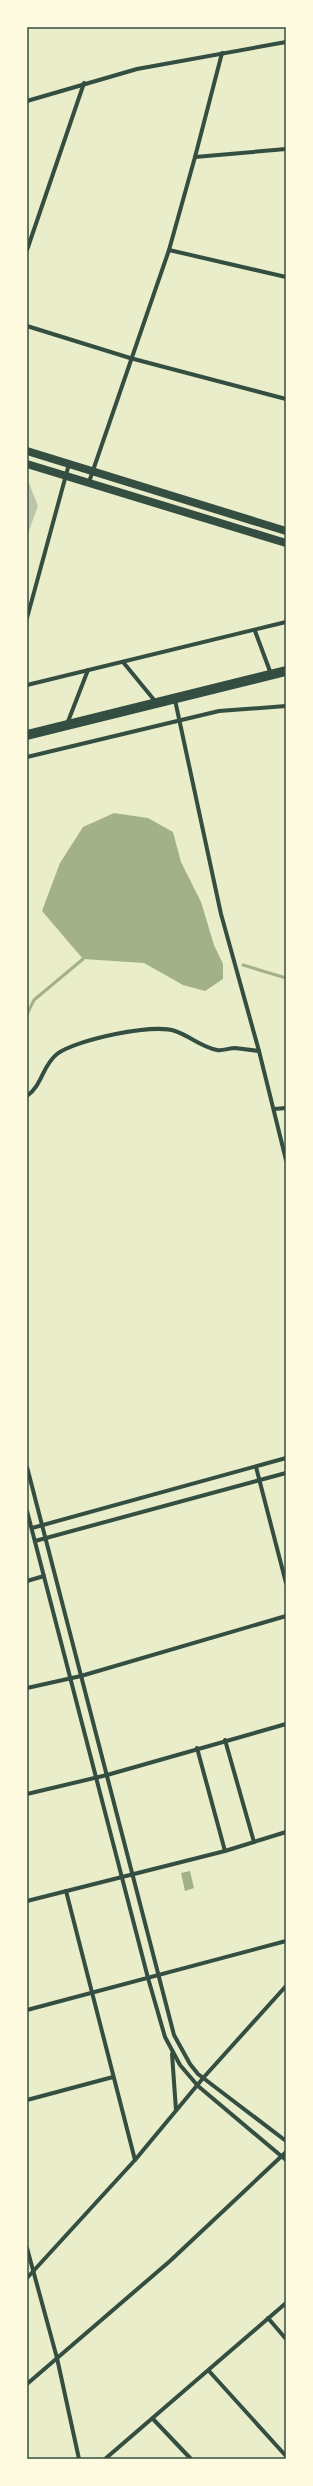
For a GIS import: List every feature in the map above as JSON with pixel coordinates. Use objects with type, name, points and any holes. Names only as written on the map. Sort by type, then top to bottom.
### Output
[{"type":"main road","points":[[27,451],[286,531]]},
{"type":"main road","points":[[27,464],[286,543]]},
{"type":"main road","points":[[27,735],[286,671]]},
{"type":"street","points":[[27,101],[84,83],[137,69],[286,42]]},
{"type":"street","points":[[88,482],[130,358],[169,250],[222,53]]},
{"type":"street","points":[[27,250],[84,83]]},
{"type":"street","points":[[195,157],[286,149]]},
{"type":"street","points":[[27,233],[32,234]]},
{"type":"street","points":[[169,250],[286,278]]},
{"type":"street","points":[[27,326],[130,358],[286,399]]},
{"type":"street","points":[[27,618],[69,464]]},
{"type":"street","points":[[27,685],[256,631],[286,622]]},
{"type":"street","points":[[256,631],[272,675]]},
{"type":"street","points":[[122,662],[157,703]]},
{"type":"street","points":[[66,726],[88,670]]},
{"type":"street","points":[[175,699],[220,914],[260,1051],[286,1160]]},
{"type":"street","points":[[27,757],[226,710],[286,706]]},
{"type":"street","points":[[27,1096],[36,1089],[49,1063],[66,1049],[139,1030],[161,1028],[175,1031],[197,1043],[217,1050],[234,1048],[260,1051]]},
{"type":"street","points":[[274,1109],[286,1108]]},
{"type":"street","points":[[32,1528],[286,1458]]},
{"type":"street","points":[[27,1466],[158,1976],[179,2047],[190,2064],[204,2077],[286,2141]]},
{"type":"street","points":[[256,1467],[286,1583]]},
{"type":"street","points":[[35,1541],[286,1473]]},
{"type":"street","points":[[27,1490],[33,1489]]},
{"type":"street","points":[[27,1511],[148,1978],[172,2052],[176,2110]]},
{"type":"street","points":[[27,1580],[44,1576]]},
{"type":"street","points":[[27,1688],[81,1676],[286,1616]]},
{"type":"street","points":[[27,1794],[107,1775],[225,1740],[286,1724]]},
{"type":"street","points":[[225,1740],[254,1842]]},
{"type":"street","points":[[197,1748],[225,1851]]},
{"type":"street","points":[[27,1901],[225,1851],[286,1832]]},
{"type":"street","points":[[66,1891],[135,2160]]},
{"type":"street","points":[[27,2010],[286,1941]]},
{"type":"street","points":[[27,2278],[135,2160],[204,2077],[286,1986]]},
{"type":"street","points":[[172,2052],[198,2086],[286,2160]]},
{"type":"street","points":[[27,2100],[113,2077]]},
{"type":"street","points":[[27,2384],[170,2261],[286,2152]]},
{"type":"street","points":[[27,2248],[57,2358],[79,2459]]},
{"type":"street","points":[[105,2459],[286,2303]]},
{"type":"street","points":[[268,2318],[286,2339]]},
{"type":"street","points":[[209,2370],[286,2456]]},
{"type":"street","points":[[153,2419],[191,2459]]},
{"type":"shaded area","points":[[114,813],[148,818],[173,832],[181,862],[201,902],[214,945],[223,964],[223,979],[205,991],[183,985],[144,963],[83,959],[42,911],[60,863],[83,827]]},
{"type":"shaded area","points":[[190,1871],[194,1888],[185,1891],[181,1873]]},
{"type":"building","points":[[27,478],[38,506],[27,536]]},
{"type":"waterway","points":[[27,1014],[34,1000],[83,959]]},
{"type":"waterway","points":[[243,965],[286,978]]}]
